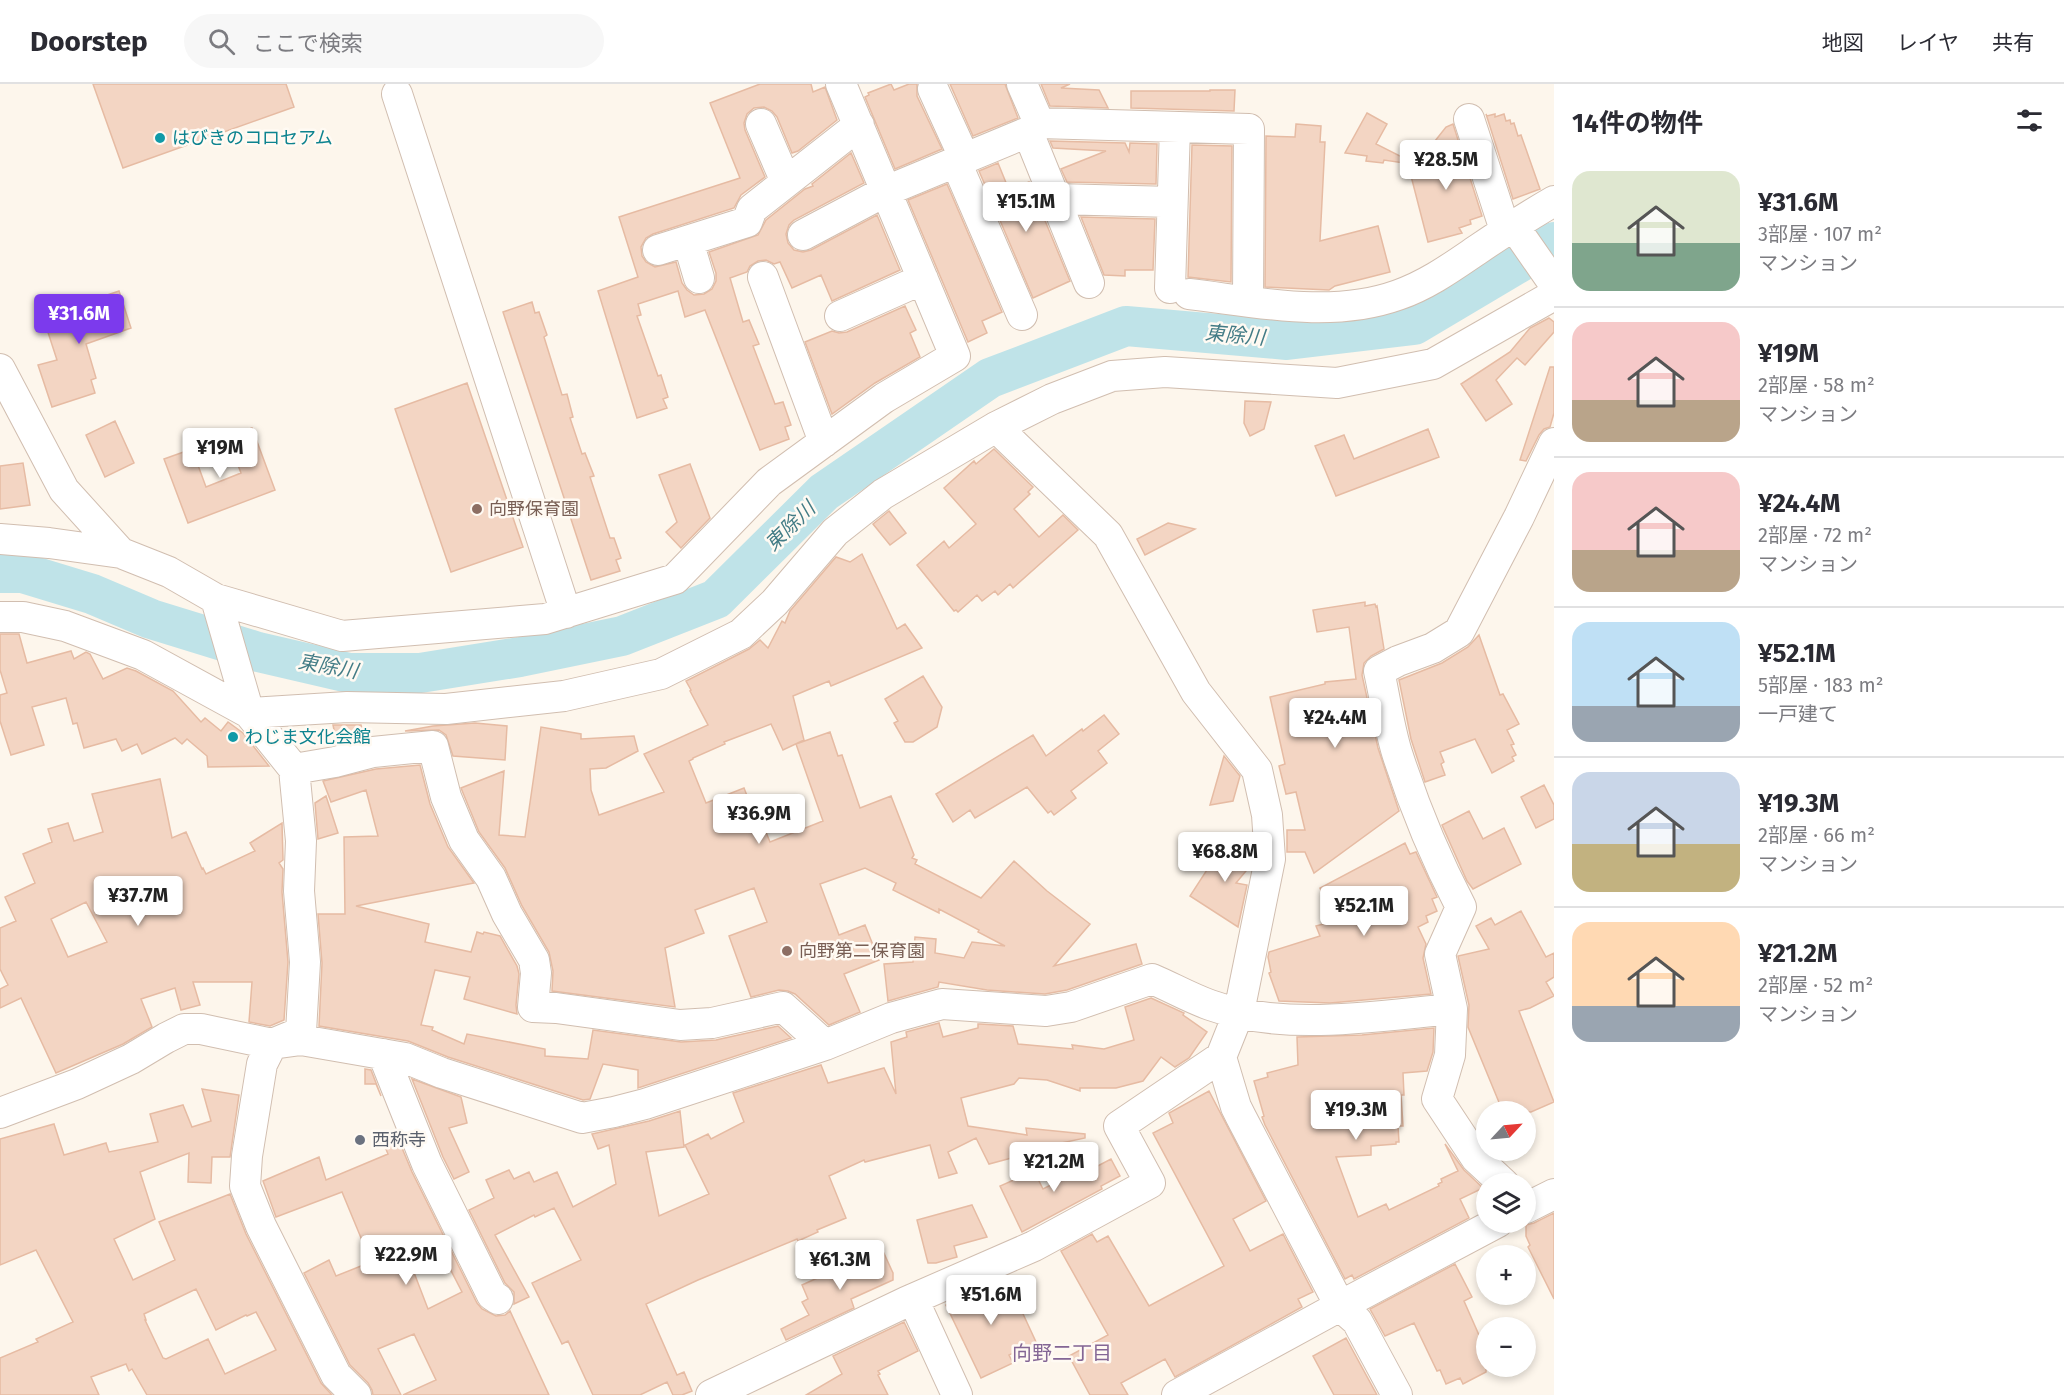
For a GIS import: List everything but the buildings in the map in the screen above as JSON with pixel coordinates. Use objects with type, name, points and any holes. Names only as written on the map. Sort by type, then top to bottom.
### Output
[{"type":"street","points":[[1023,84],[1033,128],[1056,199],[1089,283]]},
{"type":"street","points":[[0,539],[121,553],[170,572],[216,599],[342,636],[545,619],[675,579],[769,482],[884,398],[955,356],[844,85]]},
{"type":"street","points":[[933,89],[1022,315]]},
{"type":"street","points":[[397,94],[566,613]]},
{"type":"street","points":[[1469,119],[1509,228],[1554,284]]},
{"type":"street","points":[[761,124],[786,182]]},
{"type":"street","points":[[658,250],[747,222],[752,209],[859,125]]},
{"type":"street","points":[[1175,127],[1172,202],[1180,291],[1248,301],[1323,308],[1359,304],[1398,295],[1435,278],[1554,201]]},
{"type":"street","points":[[803,235],[886,191],[1033,128],[1249,129],[1248,301]]},
{"type":"street","points":[[1056,199],[1172,202]]},
{"type":"street","points":[[688,241],[699,278]]},
{"type":"street","points":[[763,277],[824,442]]},
{"type":"street","points":[[840,316],[923,279]]},
{"type":"street","points":[[0,617],[23,617],[65,626],[143,655],[249,713],[346,707],[446,709],[564,696],[661,674],[741,634],[775,602],[835,532],[883,494],[996,427],[1052,399],[1112,376],[1165,372],[1337,383],[1432,364],[1554,295]]},
{"type":"street","points":[[0,369],[64,490],[121,553]]},
{"type":"street","points":[[711,1395],[913,1299],[1034,1246],[1150,1183],[1119,1126],[1221,1057],[1239,1012],[1270,859],[1267,814],[1257,771],[1196,692],[1108,536],[996,427]]},
{"type":"street","points":[[1492,1173],[1476,1158],[1437,1099],[1450,1055],[1452,1009],[1440,954],[1461,907],[1429,844],[1409,788],[1396,750],[1379,671],[1433,648],[1459,632],[1519,517],[1554,443]]},
{"type":"street","points":[[216,599],[249,713],[294,770],[302,841],[299,891],[305,962],[301,1032],[272,1044],[262,1064],[247,1156],[245,1186],[261,1226],[336,1375],[356,1395]]},
{"type":"street","points":[[294,770],[373,752],[433,746],[446,797],[464,840],[491,878],[507,914],[534,960],[536,973],[533,1007],[556,1008],[680,1025],[712,1023],[783,1007],[825,1045]]},
{"type":"street","points":[[0,1113],[77,1084],[120,1064],[184,1029],[230,1033],[272,1044],[301,1040],[405,1058],[442,1073],[582,1118],[645,1104],[825,1045],[891,1018],[942,1004],[1046,1011],[1071,1007],[1152,978],[1211,1005],[1276,1018],[1330,1021],[1452,1009]]},
{"type":"street","points":[[383,1054],[427,1164],[492,1295],[498,1299]]},
{"type":"street","points":[[1221,1057],[1236,1107],[1340,1306],[1357,1322],[1397,1395]]},
{"type":"street","points":[[1177,1395],[1477,1233]]},
{"type":"street","points":[[913,1299],[957,1395]]},
{"type":"waterway","name":"東除川","points":[[0,573],[23,573],[92,594],[151,619],[258,652],[349,673],[420,673],[520,657],[622,636],[716,599],[824,492],[990,378],[1126,326],[1287,340],[1414,325],[1554,242]]},
{"type":"place","name":"はびきのコロセアム","points":[[160,138]]},
{"type":"place","name":"向野保育園","points":[[477,509]]},
{"type":"place","name":"わじま文化会館","points":[[233,737]]},
{"type":"place","name":"向野第二保育園","points":[[787,951]]},
{"type":"place","name":"西称寺","points":[[360,1140]]},
{"type":"district","name":"向野二丁目","points":[[1062,1353]]}]
